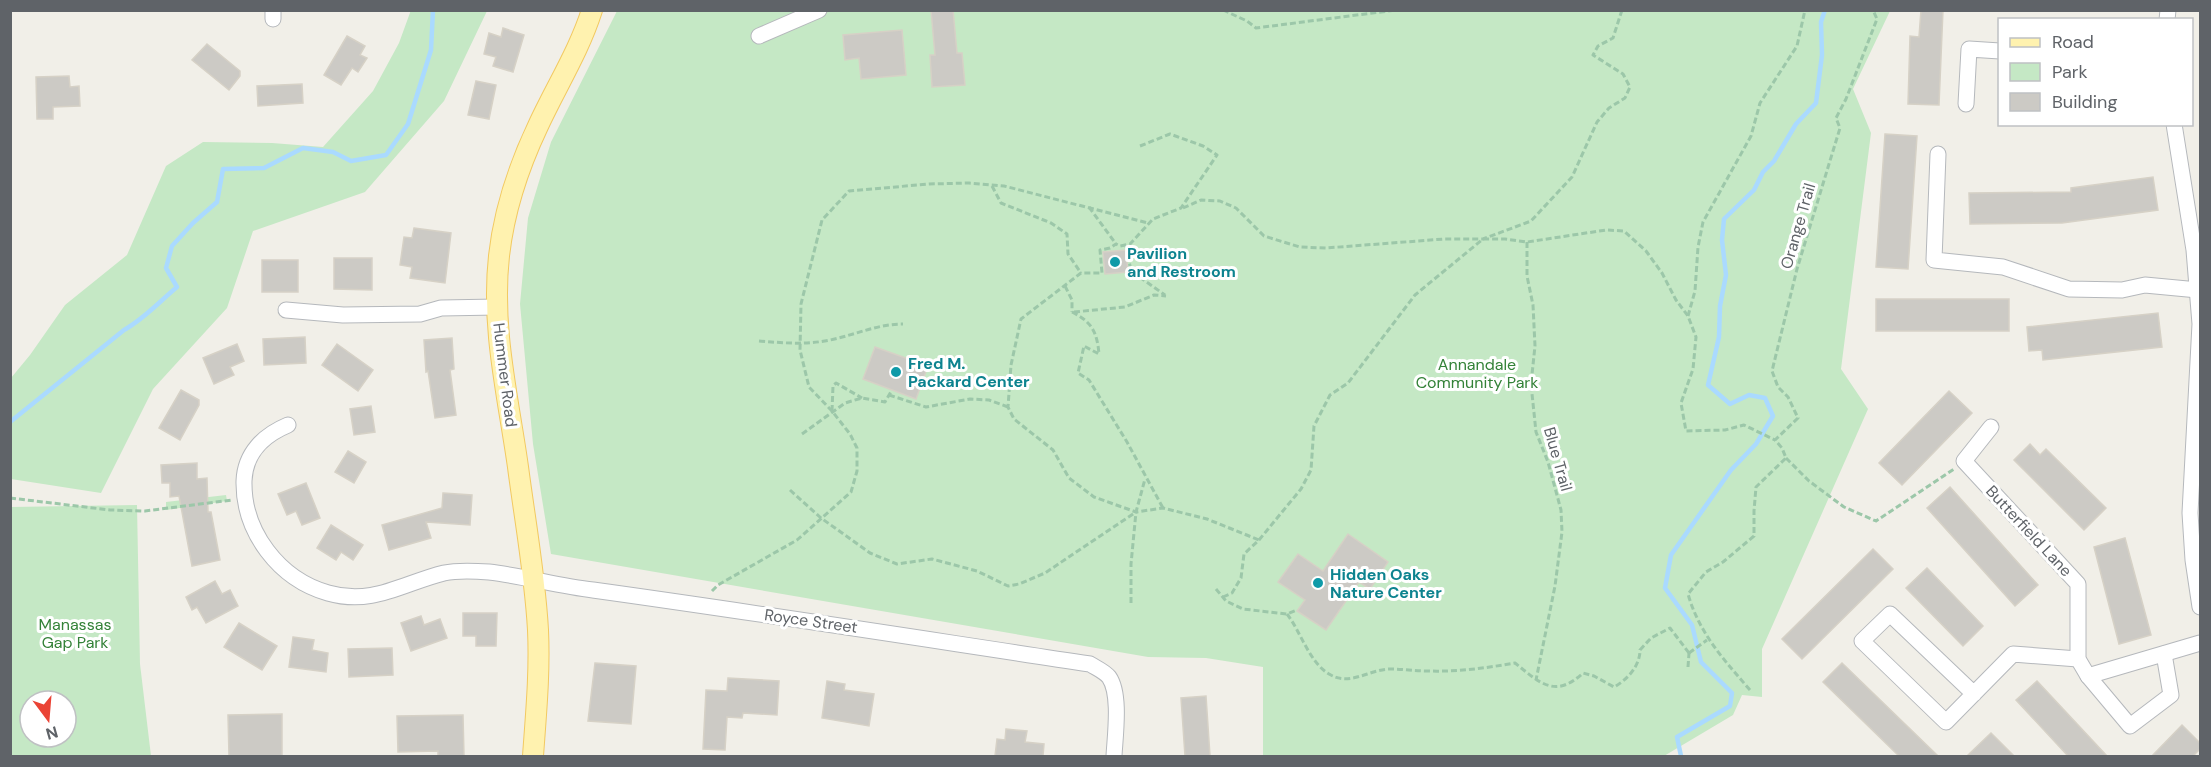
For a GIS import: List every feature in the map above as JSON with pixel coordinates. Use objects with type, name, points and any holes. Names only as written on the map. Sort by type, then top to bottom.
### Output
[{"type":"main road","name":"Hummer Road","points":[[533,756],[538,650],[533,580],[501,360],[497,307],[499,255],[506,216],[518,174],[537,127],[573,56],[592,10]]},
{"type":"street","points":[[759,36],[819,10]]},
{"type":"street","points":[[1966,104],[1969,50],[1998,51]]},
{"type":"street","points":[[2174,126],[2197,244],[2200,334],[2193,560],[2200,607]]},
{"type":"street","points":[[1938,154],[1934,260],[2003,267],[2069,289],[2122,290],[2145,285],[2198,290]]},
{"type":"street","points":[[286,310],[343,315],[420,314],[441,308],[497,307]]},
{"type":"street","name":"Royce Street","points":[[288,426],[274,431],[253,451],[244,479],[245,498],[249,517],[269,555],[304,584],[328,593],[350,597],[372,596],[391,592],[442,573],[489,572],[1090,664],[1108,677],[1113,686],[1116,710],[1114,756]]},
{"type":"street","points":[[1964,461],[1991,427]]},
{"type":"street","name":"Butterfield Lane","points":[[1964,461],[2078,584],[2078,659]]},
{"type":"street","points":[[1974,694],[1890,614],[1862,641],[1946,722],[1974,694],[2013,654],[2078,659],[2088,676],[2130,726],[2171,694],[2164,654]]},
{"type":"street","points":[[2088,676],[2200,643]]},
{"type":"path","points":[[1223,10],[1247,21],[1256,28],[1396,10]]},
{"type":"path","points":[[1223,597],[1232,592],[1241,578],[1244,554],[1259,540],[1301,489],[1311,470],[1314,426],[1330,395],[1348,383],[1416,295],[1483,239],[1531,220],[1572,177],[1597,122],[1609,108],[1625,98],[1630,87],[1623,74],[1593,55],[1598,46],[1613,38],[1622,10]]},
{"type":"path","points":[[1688,316],[1695,291],[1698,247],[1703,222],[1751,136],[1760,103],[1797,46],[1805,10]]},
{"type":"path","name":"Orange Trail","points":[[1775,440],[1798,418],[1788,397],[1778,387],[1772,371],[1797,269],[1840,128],[1836,118],[1846,99],[1877,19],[1873,10]]},
{"type":"path","points":[[1140,146],[1170,134],[1203,146],[1217,155],[1181,208]]},
{"type":"path","points":[[698,605],[718,585],[797,540],[851,492],[857,471],[857,448],[832,411],[809,387],[800,344],[801,304],[822,220],[849,191],[929,184],[992,185],[1027,191],[1148,223]]},
{"type":"path","points":[[992,185],[1001,203],[1051,222],[1067,234],[1068,254],[1081,273]]},
{"type":"path","points":[[1126,246],[1148,223],[1201,200],[1220,201],[1236,208],[1264,236],[1300,248],[1505,238],[1527,242],[1606,230],[1624,231],[1647,252],[1662,273],[1676,300],[1688,316],[1696,337],[1693,369],[1682,403],[1686,431],[1725,430],[1744,425],[1775,440],[1782,448],[1786,458],[1809,481],[1844,507],[1876,521],[1944,477],[1964,461]]},
{"type":"path","points":[[1088,206],[1116,244],[1126,246]]},
{"type":"path","name":"Blue Trail","points":[[1527,242],[1527,276],[1535,346],[1531,384],[1536,432],[1548,462],[1562,521],[1555,586],[1536,680]]},
{"type":"path","points":[[1116,244],[1100,250],[1102,273],[1081,273],[1021,319],[1011,365],[1008,407],[1014,419],[1053,450],[1069,478],[1094,498],[1136,512]]},
{"type":"path","points":[[1072,312],[1125,307],[1154,295],[1166,296],[1131,271],[1126,246]]},
{"type":"path","points":[[1065,286],[1072,300],[1072,312]]},
{"type":"path","points":[[1072,312],[1086,319],[1098,337],[1099,354],[1084,346],[1078,373],[1089,380],[1127,442],[1162,508]]},
{"type":"path","points":[[759,341],[800,344],[831,340],[887,324],[903,324]]},
{"type":"path","points":[[832,411],[833,386],[836,383],[862,398],[885,402],[892,390]]},
{"type":"path","points":[[889,395],[926,407],[970,399],[988,400],[1008,407]]},
{"type":"path","points":[[802,434],[845,403],[862,398]]},
{"type":"path","points":[[1750,690],[1707,640],[1704,628],[1692,607],[1688,594],[1706,572],[1723,562],[1755,536],[1756,487],[1786,458]]},
{"type":"path","points":[[1131,603],[1131,564],[1136,512],[1146,479]]},
{"type":"path","points":[[790,490],[821,518],[870,553],[897,564],[932,559],[976,572],[1008,586],[1045,573],[1136,512],[1162,508],[1207,519],[1259,540]]},
{"type":"path","points":[[10,498],[110,510],[145,511],[245,498]]},
{"type":"path","points":[[1216,589],[1226,602],[1243,609],[1287,614],[1297,610]]},
{"type":"path","points":[[1287,614],[1318,664],[1328,673],[1340,679],[1390,669],[1448,671],[1515,663],[1536,680],[1552,687],[1559,688],[1575,681],[1583,673],[1614,687],[1624,681],[1640,659],[1640,650],[1651,638],[1671,628],[1689,653],[1688,667]]},
{"type":"path","points":[[1689,653],[1707,640]]},
{"type":"green space","points":[[411,10],[487,11],[444,101],[365,192],[253,231],[227,308],[153,389],[101,493],[11,479],[11,378],[65,305],[127,255],[166,166],[203,142],[272,143],[323,147],[373,91],[399,43]]},
{"type":"green space","name":"Annandale Community Park","points":[[617,11],[1890,11],[1853,89],[1871,133],[1841,369],[1868,409],[1762,649],[1762,697],[1742,695],[1733,715],[1664,756],[1263,756],[1263,667],[1206,658],[1148,657],[551,554],[533,444],[520,304],[528,218],[551,142]]},
{"type":"green space","points":[[226,495],[227,501],[166,510],[166,502]]},
{"type":"green space","name":"Manassas Gap Park","points":[[137,505],[140,664],[151,756],[11,756],[11,507]]},
{"type":"building","points":[[931,10],[953,10],[957,53],[962,53],[965,85],[932,87],[930,55],[935,55]]},
{"type":"building","points":[[1921,10],[1943,10],[1939,105],[1908,104],[1910,36],[1919,37]]},
{"type":"building","points":[[503,28],[524,35],[513,72],[493,66],[496,57],[484,54],[489,33],[501,37]]},
{"type":"building","points":[[902,30],[906,75],[861,79],[859,58],[845,60],[843,35]]},
{"type":"building","points":[[347,36],[365,46],[360,55],[367,58],[358,72],[352,68],[341,85],[324,75]]},
{"type":"building","points":[[207,44],[240,71],[240,76],[229,90],[192,60]]},
{"type":"building","points":[[69,76],[70,87],[79,86],[80,106],[53,107],[53,119],[37,119],[36,77]]},
{"type":"building","points":[[476,81],[496,85],[489,119],[468,115]]},
{"type":"building","points":[[302,84],[303,103],[258,106],[257,86]]},
{"type":"building","points":[[1885,134],[1917,136],[1908,269],[1876,267]]},
{"type":"building","points":[[2153,177],[2158,210],[2062,223],[1970,224],[1969,193],[2071,192],[2071,188]]},
{"type":"building","points":[[414,228],[451,233],[445,283],[410,278],[412,267],[400,265],[404,237],[412,238]]},
{"type":"building","name":"Pavilion and Restroom","points":[[1126,250],[1128,272],[1105,274],[1103,252]]},
{"type":"building","points":[[334,258],[372,258],[372,290],[334,289]]},
{"type":"building","points":[[262,260],[298,260],[298,292],[262,292]]},
{"type":"building","points":[[1876,299],[2009,299],[2009,331],[1876,331]]},
{"type":"building","points":[[2158,313],[2162,347],[2043,360],[2042,350],[2029,351],[2027,327]]},
{"type":"building","points":[[305,337],[306,363],[264,365],[263,339]]},
{"type":"building","points":[[452,338],[454,369],[450,370],[456,415],[435,418],[428,371],[426,372],[424,340]]},
{"type":"building","points":[[237,344],[244,361],[230,367],[234,375],[214,384],[203,358]]},
{"type":"building","points":[[337,344],[373,370],[358,391],[322,365]]},
{"type":"building","name":"Fred M. Packard Center","points":[[875,347],[928,366],[916,399],[863,379]]},
{"type":"building","points":[[181,390],[199,400],[199,405],[180,440],[159,428]]},
{"type":"building","points":[[1949,391],[1972,413],[1902,485],[1879,463]]},
{"type":"building","points":[[371,406],[375,432],[354,435],[350,409]]},
{"type":"building","points":[[2030,444],[2040,455],[2046,449],[2106,508],[2084,530],[2014,460]]},
{"type":"building","points":[[348,451],[366,462],[354,483],[335,472]]},
{"type":"building","points":[[197,463],[197,479],[207,478],[208,512],[211,512],[220,560],[192,566],[179,496],[170,497],[170,483],[162,483],[161,465]]},
{"type":"building","points":[[306,483],[320,518],[302,525],[296,511],[287,515],[278,494]]},
{"type":"building","points":[[1950,487],[2038,585],[2015,606],[1927,508]]},
{"type":"building","points":[[443,493],[472,495],[470,525],[426,522],[431,538],[389,550],[382,525],[442,508]]},
{"type":"building","points":[[331,525],[363,545],[353,560],[341,552],[336,560],[317,548]]},
{"type":"building","name":"Hidden Oaks Nature Center","points":[[1348,534],[1388,562],[1370,589],[1359,582],[1326,630],[1297,611],[1305,600],[1278,582],[1298,554],[1323,571]]},
{"type":"building","points":[[2125,538],[2151,635],[2119,644],[2094,547]]},
{"type":"building","points":[[1873,549],[1893,569],[1802,659],[1782,639]]},
{"type":"building","points":[[1927,568],[1983,626],[1963,646],[1906,588]]},
{"type":"building","points":[[215,581],[222,594],[230,590],[238,606],[206,623],[197,607],[192,610],[186,597]]},
{"type":"building","points":[[463,613],[497,613],[496,646],[476,646],[476,636],[463,636]]},
{"type":"building","points":[[421,616],[424,625],[440,619],[447,638],[411,651],[401,623]]},
{"type":"building","points":[[239,623],[277,646],[262,670],[224,647]]},
{"type":"building","points":[[293,637],[314,640],[312,650],[328,653],[326,672],[289,667]]},
{"type":"building","points":[[392,648],[393,675],[349,677],[348,649]]},
{"type":"building","points":[[595,663],[636,666],[631,724],[588,721]]},
{"type":"building","points":[[1842,663],[1938,756],[1899,756],[1823,682]]},
{"type":"building","points":[[728,678],[779,681],[777,715],[743,713],[742,718],[727,717],[725,750],[703,749],[706,690],[727,691]]},
{"type":"building","points":[[827,681],[845,684],[844,690],[874,694],[869,726],[822,718]]},
{"type":"building","points":[[2037,681],[2107,756],[2068,756],[2016,700]]},
{"type":"building","points":[[1206,696],[1210,756],[1185,756],[1181,698]]},
{"type":"building","points":[[282,714],[282,756],[229,756],[228,715]]},
{"type":"building","points":[[463,715],[464,756],[438,756],[438,751],[398,752],[397,716]]},
{"type":"building","points":[[2182,725],[2200,743],[2200,749],[2193,756],[2152,756]]},
{"type":"building","points":[[1006,729],[1027,731],[1025,742],[1044,744],[1043,756],[995,756],[997,739],[1005,740]]},
{"type":"building","points":[[1991,733],[2014,756],[1967,756]]},
{"type":"waterway","points":[[10,422],[124,330],[145,316],[177,287],[166,268],[172,246],[217,202],[223,169],[264,168],[303,148],[333,152],[351,161],[386,155],[408,124],[431,50],[433,10]]},
{"type":"waterway","points":[[1681,756],[1677,737],[1730,706],[1732,693],[1701,662],[1692,625],[1665,588],[1671,555],[1731,470],[1756,444],[1773,416],[1765,398],[1749,395],[1730,404],[1708,385],[1719,337],[1720,306],[1726,275],[1722,240],[1724,219],[1754,190],[1763,172],[1774,161],[1796,124],[1816,103],[1822,55],[1821,22],[1825,10]]},
{"type":"place","name":"Pavilion and Restroom","points":[[1115,262]]},
{"type":"place","name":"Fred M. Packard Center","points":[[896,372]]},
{"type":"place","name":"Hidden Oaks Nature Center","points":[[1318,583]]}]
